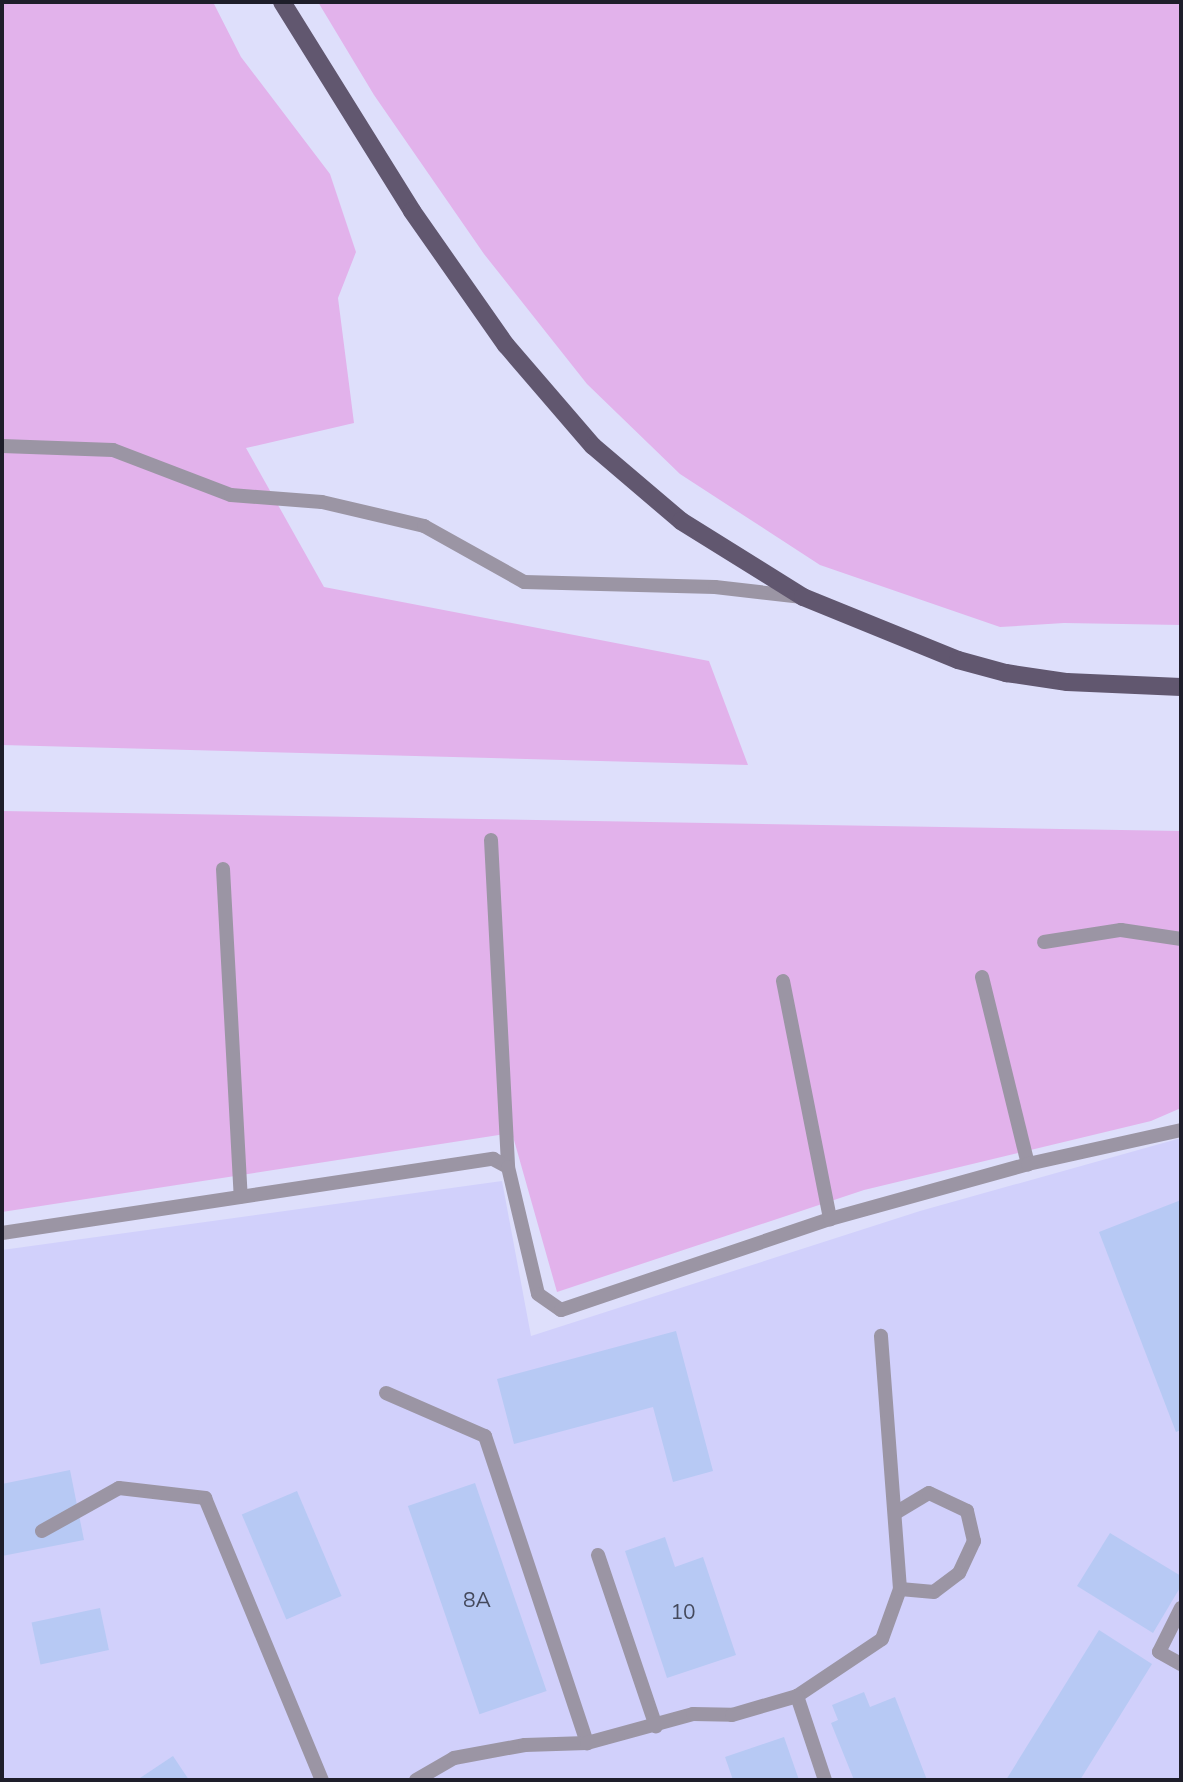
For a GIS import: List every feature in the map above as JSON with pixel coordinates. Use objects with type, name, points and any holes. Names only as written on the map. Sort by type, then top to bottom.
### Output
[{"type":"main road","points":[[282,2],[412,211],[506,345],[593,446],[681,521],[803,597],[907,642],[1006,673],[1116,686],[1181,687]]},
{"type":"lane","points":[[2,446],[113,450],[231,495],[322,502],[424,526],[524,582],[715,587],[803,597]]},
{"type":"lane","points":[[491,840],[508,1167],[538,1294],[561,1310],[830,1219],[1028,1164],[1181,1130]]},
{"type":"lane","points":[[223,870],[241,1197]]},
{"type":"lane","points":[[1044,942],[1121,930],[1181,939]]},
{"type":"lane","points":[[982,977],[1028,1164]]},
{"type":"lane","points":[[783,981],[830,1219]]},
{"type":"lane","points":[[2,1233],[492,1159],[508,1167]]},
{"type":"lane","points":[[416,1780],[454,1758],[525,1745],[587,1743],[693,1714],[732,1715],[797,1696],[882,1639],[900,1589],[897,1512],[881,1336]]},
{"type":"lane","points":[[386,1393],[485,1436],[587,1743]]},
{"type":"lane","points":[[42,1531],[119,1488],[205,1498],[322,1780]]},
{"type":"lane","points":[[897,1512],[929,1493],[967,1511],[974,1541],[959,1573],[934,1592],[900,1589]]},
{"type":"lane","points":[[598,1556],[656,1726]]},
{"type":"lane","points":[[1181,1608],[1159,1652],[1181,1664]]},
{"type":"lane","points":[[797,1696],[825,1780]]},
{"type":"shaded area","points":[[2,2],[213,2],[241,57],[330,174],[356,252],[338,298],[354,423],[246,448],[324,587],[709,661],[748,765],[2,745]]},
{"type":"shaded area","points":[[318,2],[1181,2],[1181,625],[1064,623],[1000,627],[820,565],[680,474],[587,384],[484,254],[374,95]]},
{"type":"shaded area","points":[[2,811],[1181,831],[1181,1108],[1151,1121],[864,1190],[557,1292],[512,1133],[2,1212]]},
{"type":"shaded area","points":[[1181,1138],[1181,1780],[2,1780],[2,1250],[502,1181],[531,1336],[920,1211]]},
{"type":"building","points":[[1181,1200],[1181,1430],[1176,1432],[1099,1232]]},
{"type":"building","points":[[676,1331],[713,1471],[673,1482],[653,1407],[514,1444],[497,1379]]},
{"type":"building","points":[[70,1470],[84,1540],[2,1556],[2,1484]]},
{"type":"building","points":[[475,1483],[547,1691],[479,1714],[408,1506]]},
{"type":"building","points":[[297,1491],[342,1596],[286,1619],[242,1514]]},
{"type":"building","points":[[1110,1533],[1181,1576],[1181,1586],[1153,1633],[1077,1586]]},
{"type":"building","points":[[665,1537],[675,1567],[703,1557],[736,1655],[667,1678],[625,1551]]},
{"type":"building","points":[[100,1608],[109,1650],[40,1665],[32,1623]]},
{"type":"building","points":[[1099,1630],[1152,1664],[1080,1780],[1006,1780]]},
{"type":"building","points":[[864,1692],[870,1707],[895,1697],[927,1780],[854,1780],[831,1723],[838,1720],[832,1705]]},
{"type":"building","points":[[784,1737],[799,1780],[733,1780],[725,1757]]},
{"type":"building","points":[[173,1756],[189,1780],[137,1780]]}]
